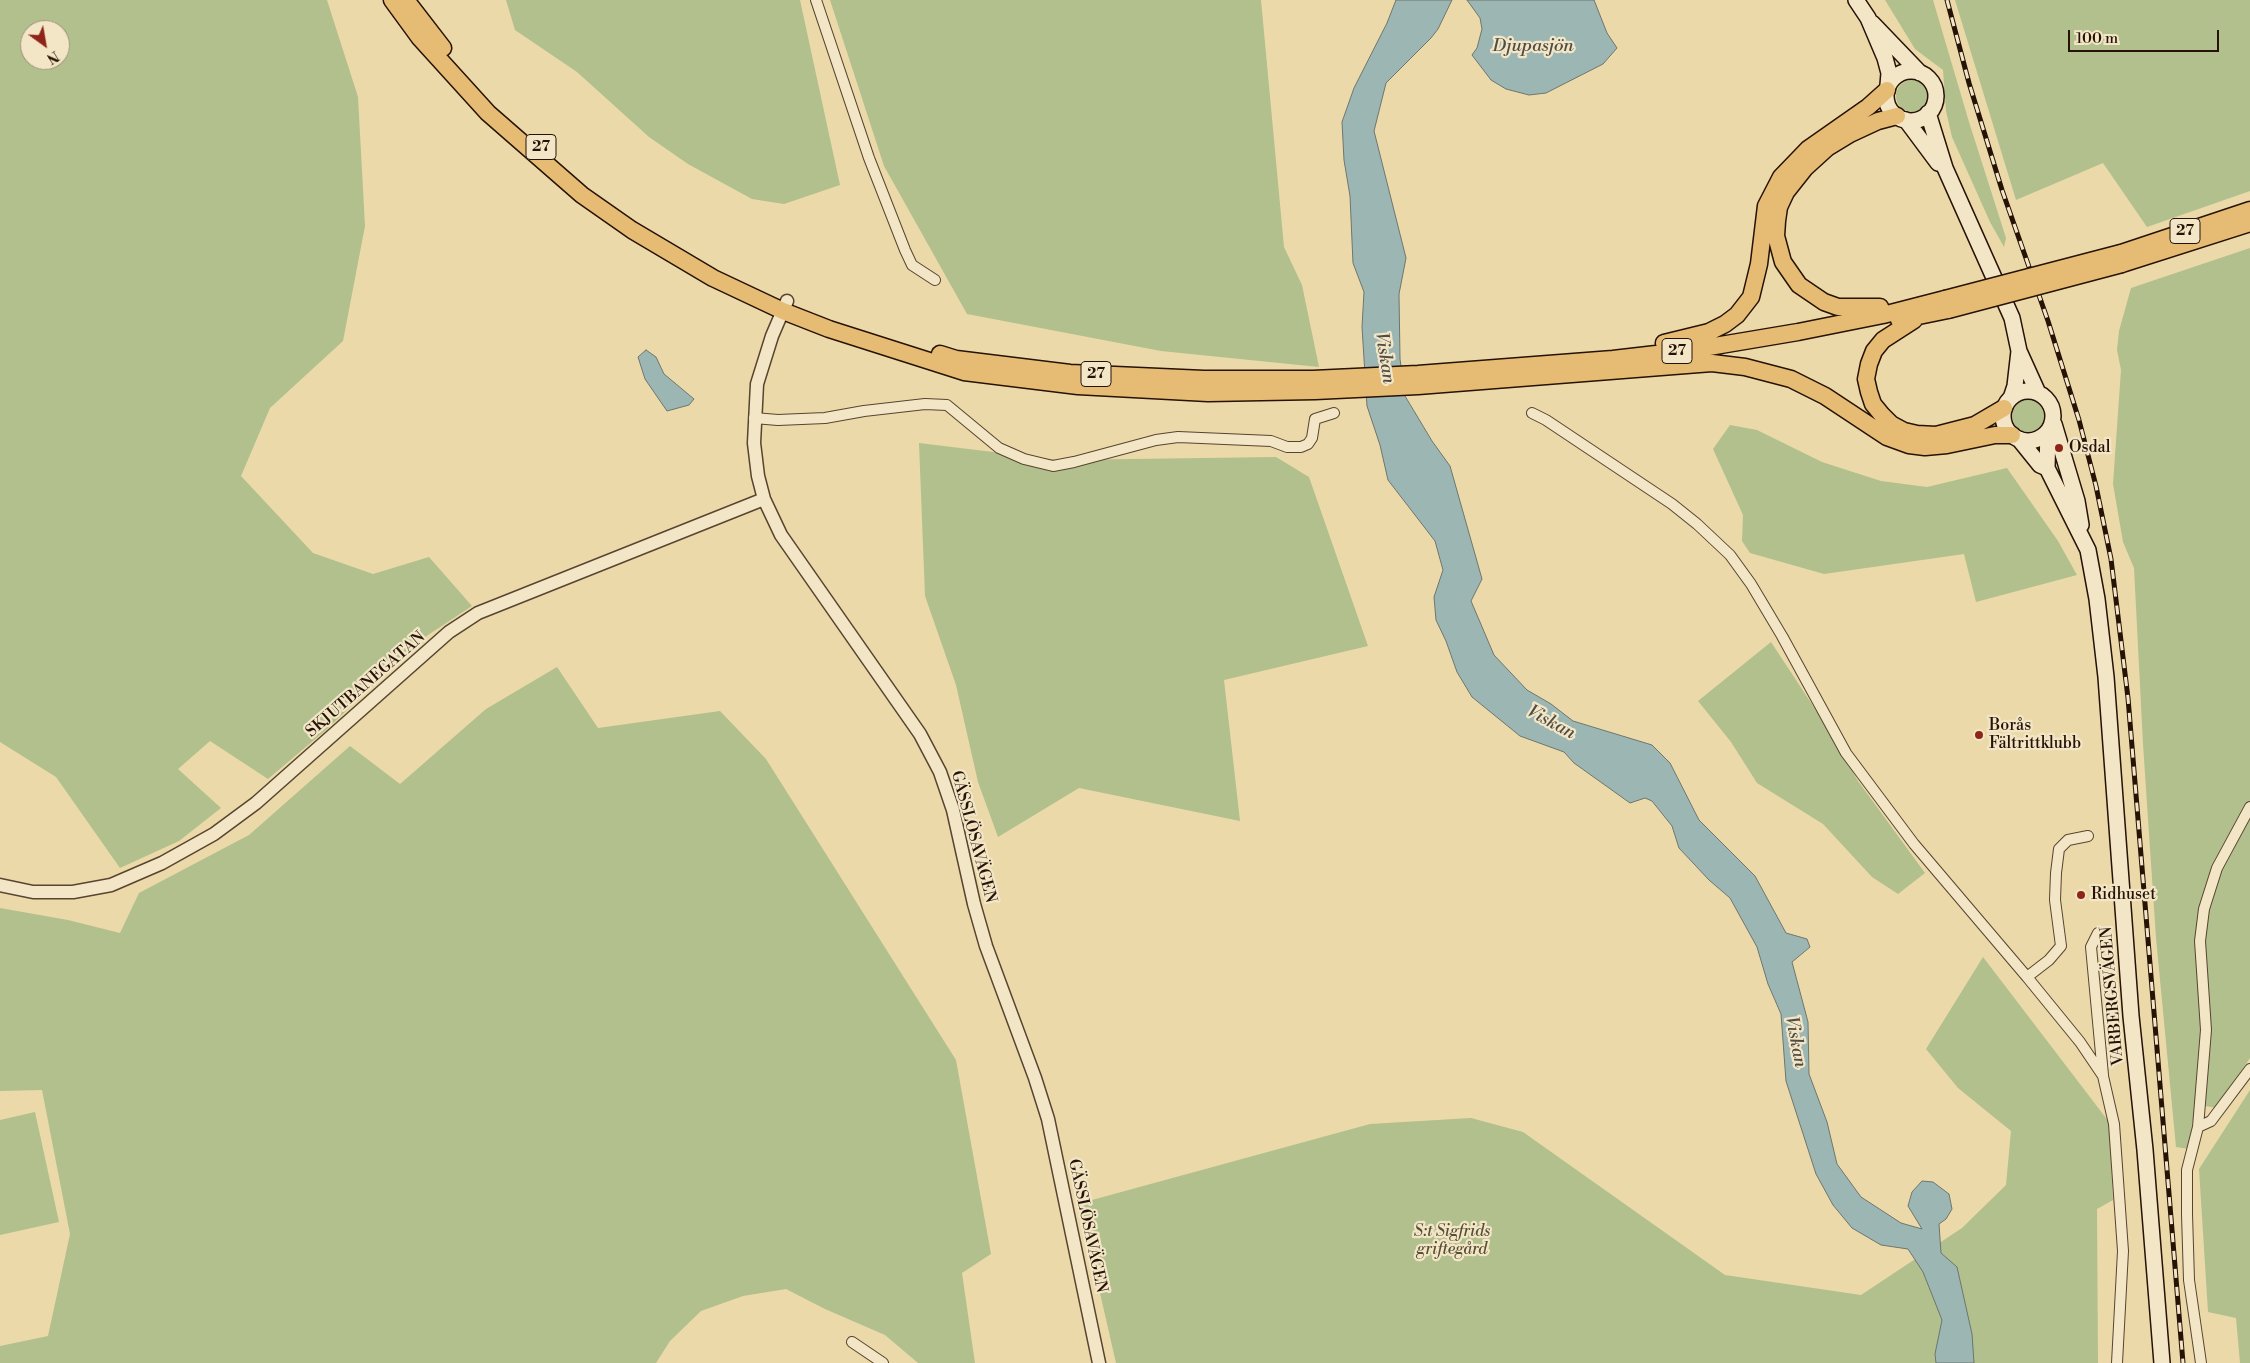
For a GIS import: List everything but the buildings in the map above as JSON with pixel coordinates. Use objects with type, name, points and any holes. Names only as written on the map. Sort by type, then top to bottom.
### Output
[{"type":"main road","name":"27","points":[[392,0],[420,38],[488,113],[582,195],[676,258],[713,278],[785,306],[882,338],[956,359],[1070,373],[1314,385],[1418,380],[1614,364],[1785,342],[1880,322],[1919,317],[1941,304]]},
{"type":"main road","name":"27","points":[[406,0],[437,42],[516,127],[597,194],[664,242],[785,306]]},
{"type":"main road","points":[[1856,0],[1868,18],[1920,73],[1931,81],[1936,94],[1932,108],[1922,118],[1878,121],[1850,134],[1827,148],[1795,178],[1779,207],[1776,236],[1779,249],[1783,262],[1798,285],[1824,302],[1838,307],[1862,308],[1941,304]]},
{"type":"main road","points":[[1868,18],[1885,58],[1889,73],[1888,106],[1902,118],[1938,162],[1946,168]]},
{"type":"main road","points":[[1614,364],[1633,350],[1709,332],[1737,315],[1752,297],[1759,264],[1766,206],[1781,177],[1808,148],[1868,107],[1888,88],[1892,79],[1906,72],[1920,73]]},
{"type":"main road","points":[[1928,113],[1946,168],[2012,318],[2019,351],[2038,393],[2050,403],[2048,462],[2040,465],[2004,424],[2008,403],[2015,386],[2019,351]]},
{"type":"main road","name":"27","points":[[2121,258],[2250,210]]},
{"type":"main road","name":"27","points":[[1614,364],[1798,332],[1941,304],[2250,223]]},
{"type":"main road","points":[[1919,317],[1893,332],[1874,351],[1866,379],[1873,404],[1891,424],[1904,431],[1936,435],[1975,425],[2026,391],[2038,393]]},
{"type":"main road","points":[[1614,364],[1712,363],[1745,367],[1769,373],[1808,387],[1887,437],[1909,445],[1926,447],[1947,445],[1995,435],[2035,440],[2050,425]]},
{"type":"main road","points":[[2050,425],[2077,501],[2081,534]]},
{"type":"main road","name":"VARBERGSVÄGEN","points":[[2048,462],[2088,550],[2106,677],[2131,1016],[2145,1150],[2162,1363]]},
{"type":"street","points":[[816,0],[869,158],[905,250],[912,265],[935,280]]},
{"type":"street","name":"GÄSSLÖSAVÄGEN","points":[[785,306],[772,336],[757,384],[754,443],[758,476],[764,500],[781,535],[920,734],[940,772],[953,810],[974,904],[986,946],[1035,1078],[1048,1120],[1098,1363]]},
{"type":"street","points":[[754,418],[778,420],[826,418],[864,411],[925,404],[947,405],[999,448],[1024,459],[1053,466],[1156,440],[1178,437],[1271,441],[1287,447],[1301,448],[1308,444],[1312,438],[1316,418],[1334,413]]},
{"type":"street","points":[[1532,413],[1546,420],[1672,504],[1730,555],[1751,584],[1778,629],[1846,753],[1914,844],[2080,1042],[2103,1076]]},
{"type":"street","name":"SKJUTBANEGATAN","points":[[0,885],[33,892],[72,892],[111,886],[162,862],[214,834],[256,803],[449,632],[478,613],[622,557],[737,508],[764,500]]},
{"type":"street","points":[[2201,1363],[2189,1280],[2187,1214],[2187,1170],[2198,1126],[2206,1030],[2200,941],[2204,909],[2217,868],[2250,806]]},
{"type":"street","points":[[2027,977],[2049,960],[2061,946],[2055,900],[2059,849],[2068,840],[2088,836]]},
{"type":"street","points":[[2098,933],[2091,947],[2103,1076],[2114,1124],[2123,1251],[2117,1363]]},
{"type":"street","points":[[2198,1126],[2211,1121],[2250,1068]]},
{"type":"street","points":[[852,1342],[883,1363]]},
{"type":"green space","points":[[0,0],[327,0],[358,97],[365,226],[343,341],[270,408],[241,476],[313,553],[373,574],[429,557],[472,606],[422,639],[327,729],[268,779],[210,741],[178,769],[221,808],[179,841],[120,868],[56,777],[0,742]]},
{"type":"green space","points":[[506,0],[800,0],[840,185],[784,204],[752,199],[688,164],[649,137],[577,72],[515,30]]},
{"type":"green space","points":[[830,0],[1261,0],[1284,247],[1302,285],[1319,367],[1161,351],[967,314],[884,166]]},
{"type":"green space","points":[[1885,0],[1933,0],[2006,238],[2004,247],[1990,222],[1952,137],[1946,111],[1943,70],[1915,49]]},
{"type":"green space","points":[[1955,0],[2250,0],[2250,191],[2147,227],[2103,163],[2016,200]]},
{"type":"green space","points":[[1912,80],[1923,85],[1928,96],[1923,107],[1912,112],[1901,107],[1896,96],[1901,85]]},
{"type":"green space","points":[[2250,248],[2250,1058],[2216,1108],[2195,1104],[2189,1149],[2176,1147],[2156,938],[2134,568],[2123,542],[2113,484],[2121,370],[2117,350],[2119,331],[2131,288]]},
{"type":"green space","points":[[2028,400],[2034,401],[2039,405],[2043,410],[2043,422],[2039,427],[2034,431],[2028,432],[2022,431],[2017,427],[2013,422],[2012,416],[2013,410],[2017,405],[2022,401]]},
{"type":"green space","points":[[1730,425],[1757,430],[1822,462],[1881,481],[1927,487],[2007,468],[2058,541],[2077,575],[1976,602],[1964,554],[1824,574],[1750,553],[1742,541],[1743,515],[1713,449]]},
{"type":"green space","points":[[919,443],[1059,460],[1276,457],[1309,477],[1368,646],[1224,680],[1240,821],[1079,788],[998,837],[978,782],[956,685],[925,596]]},
{"type":"green space","points":[[1771,642],[1819,715],[1858,781],[1925,873],[1898,894],[1872,877],[1823,824],[1757,783],[1731,742],[1698,701]]},
{"type":"green space","points":[[557,667],[598,728],[720,711],[766,759],[956,1060],[991,1254],[962,1273],[975,1363],[918,1363],[885,1335],[825,1309],[786,1289],[743,1296],[701,1311],[670,1341],[656,1363],[0,1363],[0,1346],[48,1336],[70,1234],[42,1090],[0,1091],[0,908],[68,920],[120,933],[139,893],[249,835],[350,746],[400,784],[486,709]]},
{"type":"green space","name":"S:t Sigfrids griftegård","points":[[1983,957],[2109,1122],[2113,1200],[2097,1209],[2098,1363],[1116,1363],[1081,1210],[1085,1204],[1092,1200],[1370,1124],[1471,1118],[1523,1132],[1725,1275],[1861,1295],[1962,1228],[2006,1185],[2011,1131],[1958,1088],[1926,1049]]},
{"type":"green space","points":[[2250,1090],[2250,1363],[2240,1363],[2236,1318],[2208,1312],[2199,1169]]},
{"type":"green space","points":[[35,1112],[59,1222],[0,1235],[0,1120]]},
{"type":"water","name":"Viskan","points":[[1396,0],[1452,0],[1438,29],[1431,38],[1386,83],[1374,131],[1406,258],[1399,294],[1400,359],[1405,396],[1432,441],[1450,466],[1482,579],[1471,601],[1494,655],[1527,690],[1551,704],[1573,721],[1652,745],[1670,763],[1699,820],[1755,876],[1786,933],[1807,939],[1810,947],[1792,962],[1808,1022],[1809,1074],[1827,1122],[1837,1164],[1861,1197],[1901,1223],[1922,1229],[1908,1206],[1912,1192],[1922,1181],[1933,1182],[1949,1194],[1952,1209],[1946,1219],[1939,1224],[1941,1253],[1957,1267],[1972,1334],[1974,1363],[1936,1363],[1935,1354],[1942,1320],[1923,1272],[1908,1249],[1881,1245],[1852,1228],[1833,1205],[1816,1174],[1786,1081],[1781,1014],[1768,984],[1757,947],[1730,898],[1709,880],[1679,848],[1672,826],[1652,801],[1645,798],[1630,803],[1574,763],[1564,752],[1520,736],[1472,697],[1457,672],[1436,620],[1434,597],[1443,570],[1435,541],[1388,480],[1380,445],[1367,406],[1362,327],[1364,292],[1353,263],[1350,196],[1344,160],[1342,122],[1354,88],[1387,23]]},
{"type":"water","name":"Djupasjön","points":[[1467,0],[1594,0],[1607,33],[1617,48],[1603,64],[1546,93],[1529,95],[1506,89],[1491,80],[1472,55],[1477,48],[1482,29],[1480,18]]},
{"type":"water","points":[[646,350],[656,357],[664,374],[694,399],[689,405],[667,411],[645,379],[638,357]]},
{"type":"railway","points":[[1947,0],[1969,83],[2002,190],[2048,321],[2079,420],[2096,486],[2111,559],[2128,698],[2183,1363]]},
{"type":"place","name":"Osdal","points":[[2059,448]]},
{"type":"place","name":"Borås Fältrittklubb","points":[[1979,735]]},
{"type":"place","name":"Ridhuset","points":[[2081,895]]}]
